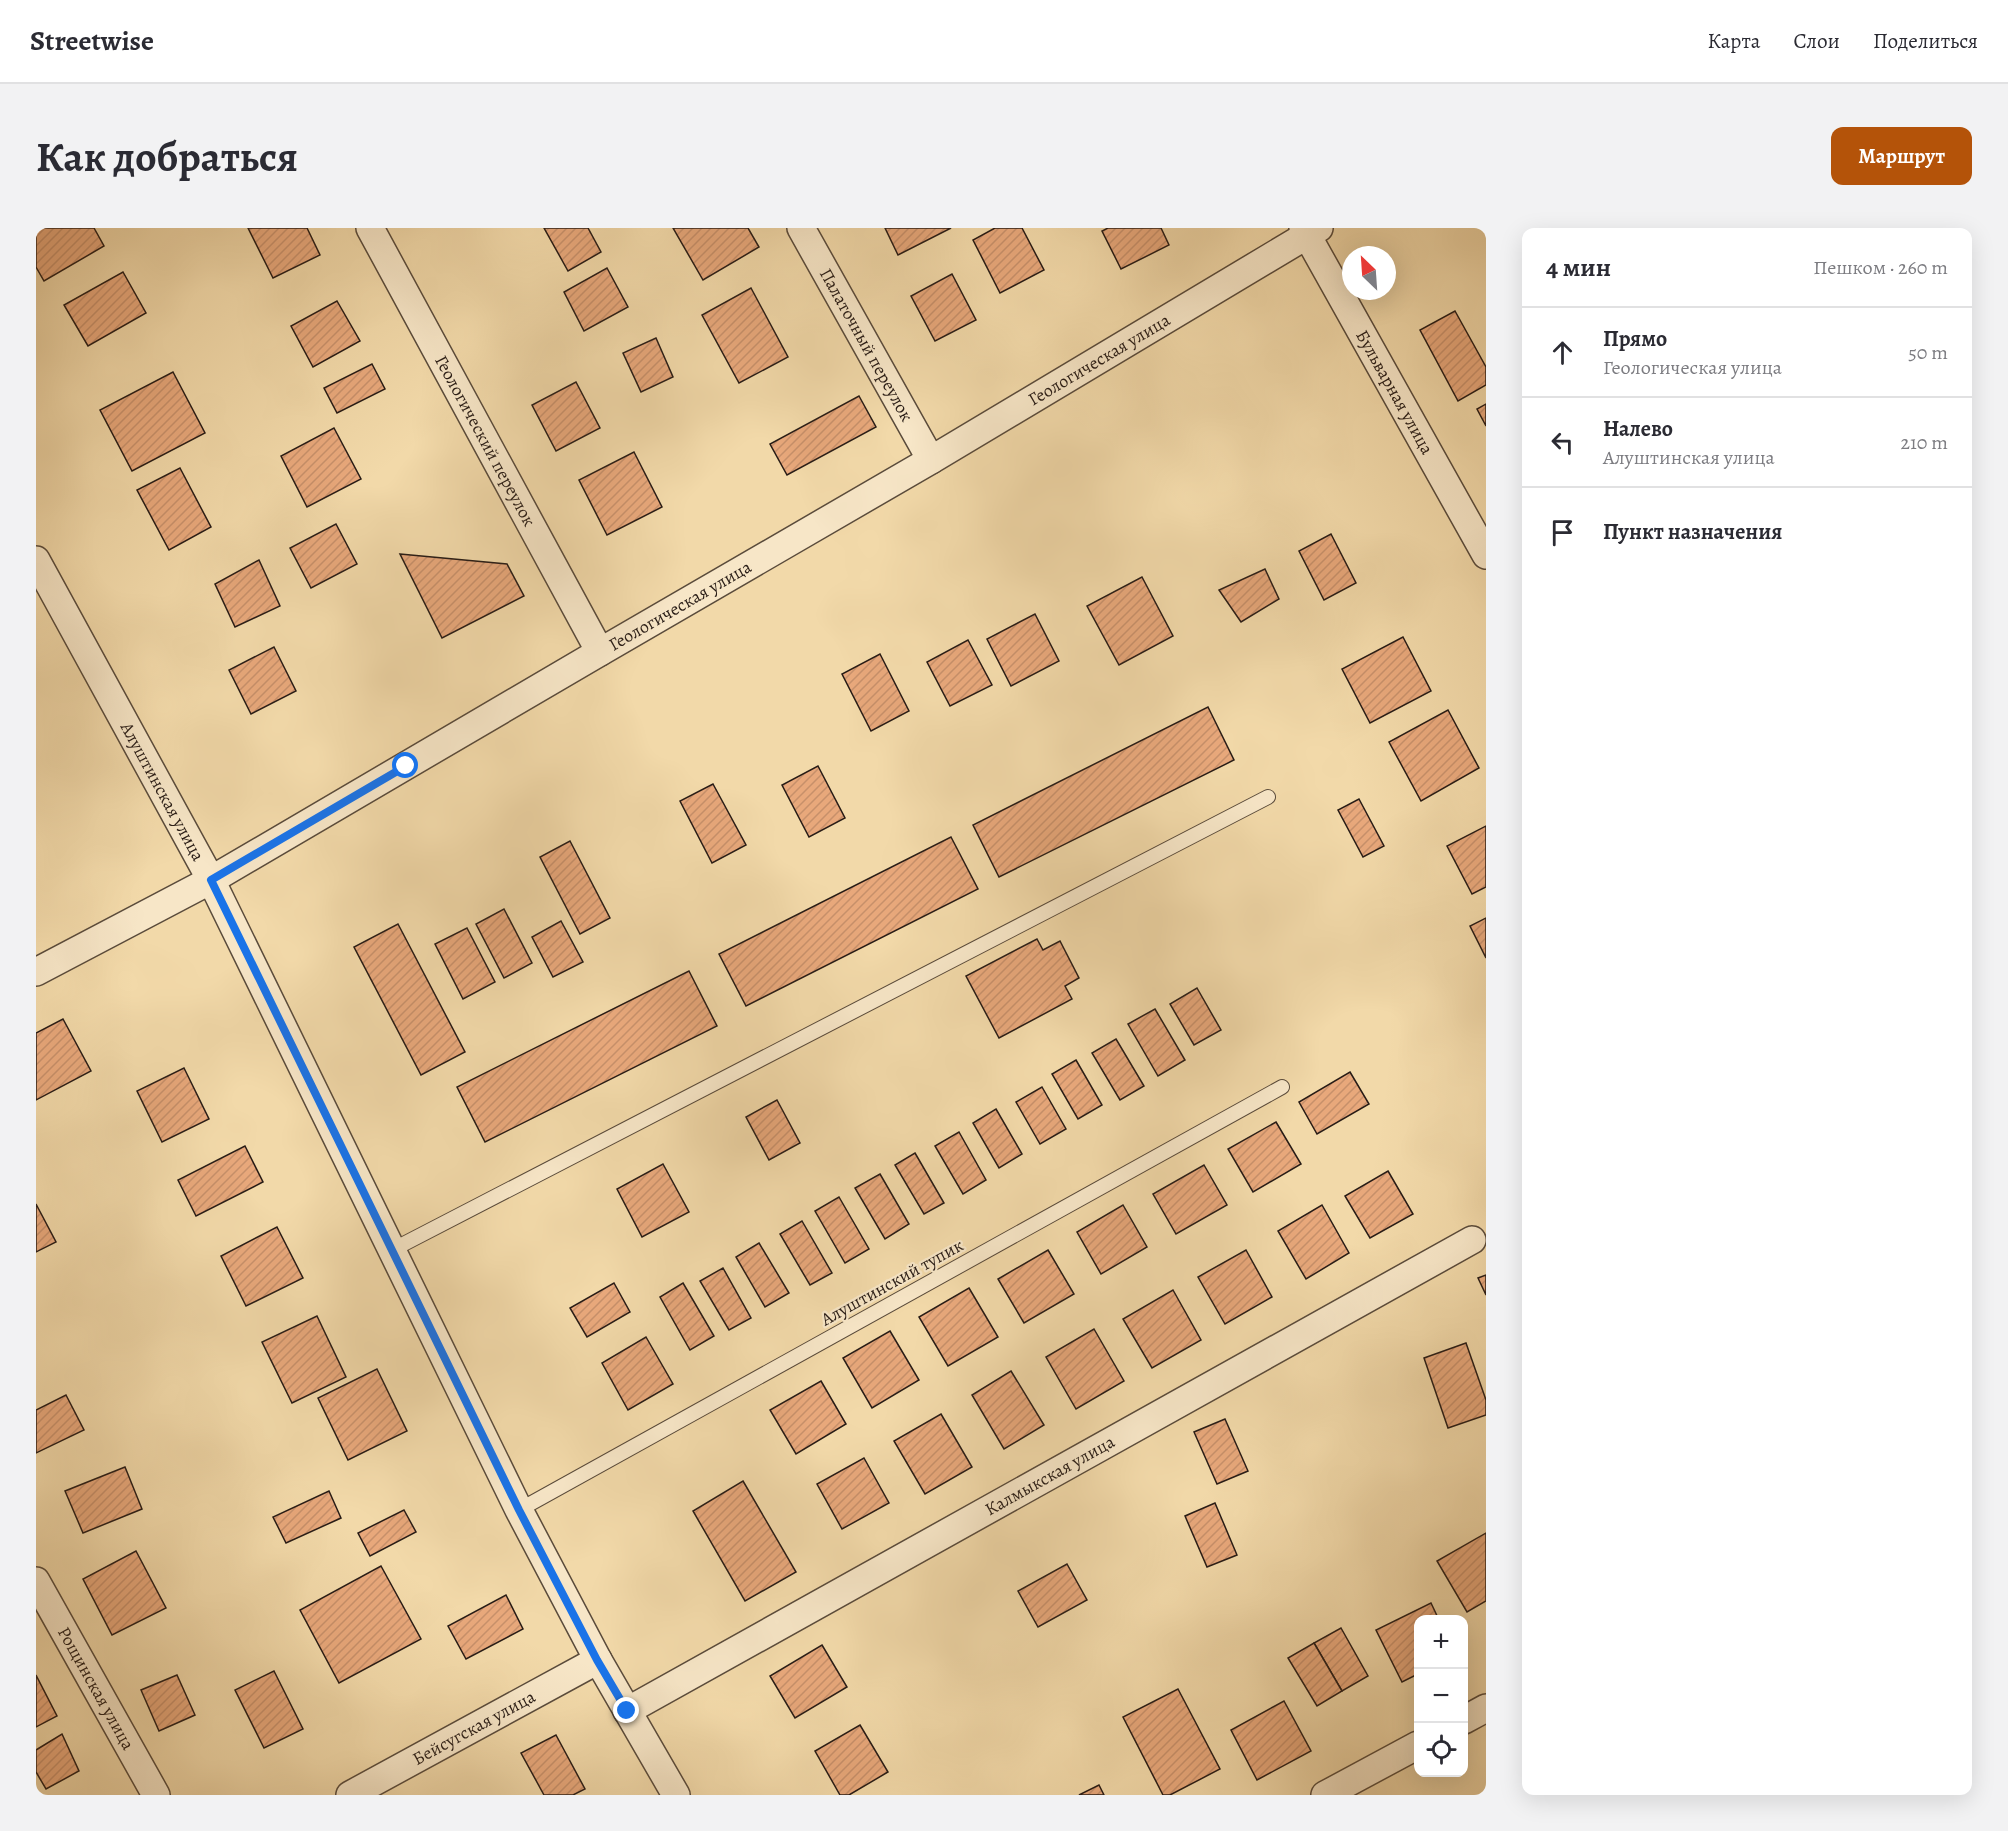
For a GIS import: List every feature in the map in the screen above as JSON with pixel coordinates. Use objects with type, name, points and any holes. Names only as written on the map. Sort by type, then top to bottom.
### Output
[{"type":"street","name":"Геологический переулок","points":[[370,228],[600,652]]},
{"type":"street","name":"Палаточный переулок","points":[[801,228],[931,460]]},
{"type":"street","name":"Геологическая улица","points":[[36,972],[211,880],[931,460],[1310,230]]},
{"type":"street","name":"Бульварная улица","points":[[1310,230],[1486,555]]},
{"type":"street","name":"Алуштинская улица","points":[[36,560],[211,880],[519,1510],[597,1660],[676,1795]]},
{"type":"street","name":"Калмыкская улица","points":[[627,1711],[1472,1240]]},
{"type":"street","name":"Рощинская улица","points":[[36,1581],[156,1795]]},
{"type":"street","name":"Бейсугская улица","points":[[350,1795],[597,1660]]},
{"type":"street","points":[[1468,1718],[1486,1708]]},
{"type":"street","points":[[1325,1795],[1414,1747]]},
{"type":"lane","points":[[392,1250],[1268,797]]},
{"type":"lane","name":"Алуштинский тупик","points":[[519,1510],[1282,1087]]},
{"type":"building","points":[[36,228],[94,228],[104,246],[44,281],[36,267]]},
{"type":"building","points":[[248,228],[307,228],[320,255],[273,278]]},
{"type":"building","points":[[544,228],[588,228],[601,252],[568,271]]},
{"type":"building","points":[[673,228],[748,228],[759,247],[703,280]]},
{"type":"building","points":[[885,228],[951,228],[898,255]]},
{"type":"building","points":[[995,228],[1022,228],[1044,270],[1000,293],[973,240]]},
{"type":"building","points":[[1108,228],[1161,228],[1169,245],[1121,269],[1102,231]]},
{"type":"building","points":[[607,268],[628,307],[584,331],[564,292]]},
{"type":"building","points":[[123,272],[146,313],[88,346],[64,305]]},
{"type":"building","points":[[952,274],[976,320],[935,341],[911,296]]},
{"type":"building","points":[[751,288],[788,357],[739,383],[702,315]]},
{"type":"building","points":[[337,301],[360,341],[313,367],[291,326]]},
{"type":"building","points":[[1455,311],[1486,367],[1486,385],[1458,401],[1420,330]]},
{"type":"building","points":[[656,338],[673,377],[641,392],[623,353]]},
{"type":"building","points":[[372,364],[385,389],[337,413],[324,388]]},
{"type":"building","points":[[173,372],[205,433],[132,471],[100,410]]},
{"type":"building","points":[[576,382],[600,428],[556,451],[532,405]]},
{"type":"building","points":[[859,396],[876,427],[787,475],[770,444]]},
{"type":"building","points":[[1486,404],[1486,426],[1477,409]]},
{"type":"building","points":[[334,428],[361,479],[307,507],[281,456]]},
{"type":"building","points":[[634,452],[662,507],[607,535],[579,480]]},
{"type":"building","points":[[180,468],[211,527],[169,550],[137,490]]},
{"type":"building","points":[[336,524],[357,564],[311,588],[290,548]]},
{"type":"building","points":[[1331,534],[1356,583],[1324,600],[1299,551]]},
{"type":"building","points":[[400,554],[507,564],[524,596],[442,638]]},
{"type":"building","points":[[259,560],[280,606],[235,627],[215,584]]},
{"type":"building","points":[[1265,569],[1279,599],[1241,622],[1219,590]]},
{"type":"building","points":[[1142,577],[1173,636],[1119,665],[1087,606]]},
{"type":"building","points":[[1035,614],[1059,661],[1011,686],[987,639]]},
{"type":"building","points":[[1403,637],[1431,691],[1370,723],[1342,669]]},
{"type":"building","points":[[968,640],[992,685],[950,706],[927,662]]},
{"type":"building","points":[[274,647],[296,691],[251,714],[229,670]]},
{"type":"building","points":[[880,654],[909,711],[871,731],[842,674]]},
{"type":"building","points":[[1208,707],[1234,760],[999,877],[973,825]]},
{"type":"building","points":[[1448,710],[1479,768],[1421,801],[1389,742]]},
{"type":"building","points":[[818,766],[845,818],[809,837],[782,785]]},
{"type":"building","points":[[713,784],[746,845],[712,863],[680,801]]},
{"type":"building","points":[[1359,799],[1384,846],[1363,857],[1338,810]]},
{"type":"building","points":[[1486,826],[1486,887],[1472,894],[1447,846]]},
{"type":"building","points":[[951,837],[978,889],[746,1006],[719,954]]},
{"type":"building","points":[[570,841],[610,918],[580,934],[540,857]]},
{"type":"building","points":[[504,909],[532,963],[504,978],[476,924]]},
{"type":"building","points":[[1486,918],[1486,958],[1470,926]]},
{"type":"building","points":[[561,921],[583,962],[553,977],[532,937]]},
{"type":"building","points":[[398,924],[465,1052],[421,1075],[354,947]]},
{"type":"building","points":[[467,928],[495,982],[463,999],[435,944]]},
{"type":"building","points":[[1037,939],[1043,950],[1060,941],[1079,978],[1065,986],[1072,999],[999,1038],[966,976]]},
{"type":"building","points":[[689,971],[717,1026],[485,1142],[457,1087]]},
{"type":"building","points":[[1197,988],[1221,1030],[1194,1045],[1170,1004]]},
{"type":"building","points":[[1155,1009],[1185,1060],[1158,1076],[1128,1024]]},
{"type":"building","points":[[63,1019],[91,1071],[36,1100],[36,1033]]},
{"type":"building","points":[[1116,1039],[1144,1086],[1120,1100],[1092,1053]]},
{"type":"building","points":[[1076,1060],[1102,1105],[1078,1119],[1052,1074]]},
{"type":"building","points":[[184,1068],[209,1119],[162,1142],[137,1091]]},
{"type":"building","points":[[1350,1072],[1369,1104],[1317,1134],[1299,1102]]},
{"type":"building","points":[[1042,1087],[1066,1129],[1040,1144],[1016,1102]]},
{"type":"building","points":[[777,1100],[800,1143],[769,1160],[746,1117]]},
{"type":"building","points":[[996,1109],[1022,1154],[999,1168],[973,1123]]},
{"type":"building","points":[[1276,1122],[1301,1164],[1253,1192],[1228,1149]]},
{"type":"building","points":[[959,1132],[986,1180],[963,1194],[935,1146]]},
{"type":"building","points":[[245,1146],[263,1182],[196,1216],[178,1180]]},
{"type":"building","points":[[915,1153],[944,1203],[924,1214],[895,1165]]},
{"type":"building","points":[[663,1164],[689,1212],[642,1237],[617,1189]]},
{"type":"building","points":[[1204,1165],[1227,1205],[1176,1234],[1153,1194]]},
{"type":"building","points":[[1388,1171],[1413,1214],[1370,1238],[1345,1196]]},
{"type":"building","points":[[880,1174],[909,1224],[885,1239],[855,1188]]},
{"type":"building","points":[[839,1197],[869,1249],[845,1263],[815,1211]]},
{"type":"building","points":[[36,1204],[56,1242],[36,1252]]},
{"type":"building","points":[[1123,1205],[1147,1247],[1101,1274],[1077,1232]]},
{"type":"building","points":[[1322,1205],[1349,1253],[1306,1279],[1278,1231]]},
{"type":"building","points":[[802,1221],[832,1273],[810,1285],[780,1234]]},
{"type":"building","points":[[277,1227],[303,1278],[246,1306],[221,1256]]},
{"type":"building","points":[[759,1243],[789,1293],[765,1307],[736,1257]]},
{"type":"building","points":[[1048,1250],[1074,1294],[1024,1323],[998,1279]]},
{"type":"building","points":[[1246,1250],[1272,1297],[1225,1324],[1198,1277]]},
{"type":"building","points":[[723,1268],[751,1318],[729,1330],[700,1281]]},
{"type":"building","points":[[1486,1275],[1486,1295],[1478,1278]]},
{"type":"building","points":[[614,1283],[630,1312],[587,1337],[570,1308]]},
{"type":"building","points":[[683,1283],[714,1336],[690,1350],[660,1297]]},
{"type":"building","points":[[969,1288],[998,1337],[948,1366],[919,1317]]},
{"type":"building","points":[[1173,1290],[1201,1340],[1152,1368],[1123,1319]]},
{"type":"building","points":[[317,1316],[346,1377],[292,1403],[262,1342]]},
{"type":"building","points":[[1094,1329],[1124,1381],[1076,1409],[1046,1357]]},
{"type":"building","points":[[890,1331],[919,1380],[872,1408],[843,1358]]},
{"type":"building","points":[[646,1337],[673,1384],[628,1410],[602,1363]]},
{"type":"building","points":[[1466,1343],[1486,1400],[1486,1415],[1448,1428],[1424,1358]]},
{"type":"building","points":[[377,1369],[407,1431],[348,1460],[318,1398]]},
{"type":"building","points":[[1011,1371],[1044,1425],[1004,1449],[972,1395]]},
{"type":"building","points":[[821,1381],[846,1424],[796,1454],[770,1410]]},
{"type":"building","points":[[66,1395],[84,1430],[36,1453],[36,1410]]},
{"type":"building","points":[[941,1414],[972,1467],[925,1494],[894,1441]]},
{"type":"building","points":[[1225,1419],[1248,1471],[1217,1484],[1194,1432]]},
{"type":"building","points":[[864,1458],[889,1503],[842,1529],[817,1484]]},
{"type":"building","points":[[125,1467],[142,1509],[83,1533],[65,1491]]},
{"type":"building","points":[[743,1481],[796,1572],[745,1601],[693,1511]]},
{"type":"building","points":[[329,1491],[341,1518],[286,1543],[273,1517]]},
{"type":"building","points":[[1215,1503],[1237,1555],[1207,1567],[1185,1516]]},
{"type":"building","points":[[404,1510],[416,1532],[370,1556],[358,1533]]},
{"type":"building","points":[[1486,1533],[1486,1601],[1467,1612],[1437,1561]]},
{"type":"building","points":[[136,1551],[166,1608],[112,1635],[83,1579]]},
{"type":"building","points":[[1067,1564],[1087,1600],[1038,1627],[1018,1591]]},
{"type":"building","points":[[381,1566],[421,1639],[339,1683],[300,1610]]},
{"type":"building","points":[[506,1595],[523,1629],[466,1659],[448,1626]]},
{"type":"building","points":[[1431,1603],[1437,1615],[1414,1615],[1414,1676],[1402,1682],[1376,1630]]},
{"type":"building","points":[[1341,1628],[1368,1676],[1342,1691],[1314,1643]]},
{"type":"building","points":[[1314,1643],[1342,1691],[1317,1706],[1288,1658]]},
{"type":"building","points":[[822,1645],[847,1687],[795,1718],[770,1676]]},
{"type":"building","points":[[274,1671],[303,1729],[264,1748],[235,1690]]},
{"type":"building","points":[[36,1675],[57,1716],[36,1727]]},
{"type":"building","points":[[177,1675],[195,1715],[159,1731],[141,1690]]},
{"type":"building","points":[[1178,1689],[1220,1769],[1170,1795],[1163,1795],[1123,1717]]},
{"type":"building","points":[[1284,1701],[1311,1751],[1257,1780],[1231,1730]]},
{"type":"building","points":[[860,1725],[888,1772],[849,1795],[840,1795],[815,1751]]},
{"type":"building","points":[[62,1734],[79,1771],[46,1789],[36,1772],[36,1750]]},
{"type":"building","points":[[556,1735],[585,1789],[573,1795],[544,1795],[521,1753]]},
{"type":"building","points":[[1099,1785],[1104,1795],[1079,1795]]},
{"type":"route","points":[[406,766],[211,880],[519,1510],[597,1660],[627,1711]]}]
